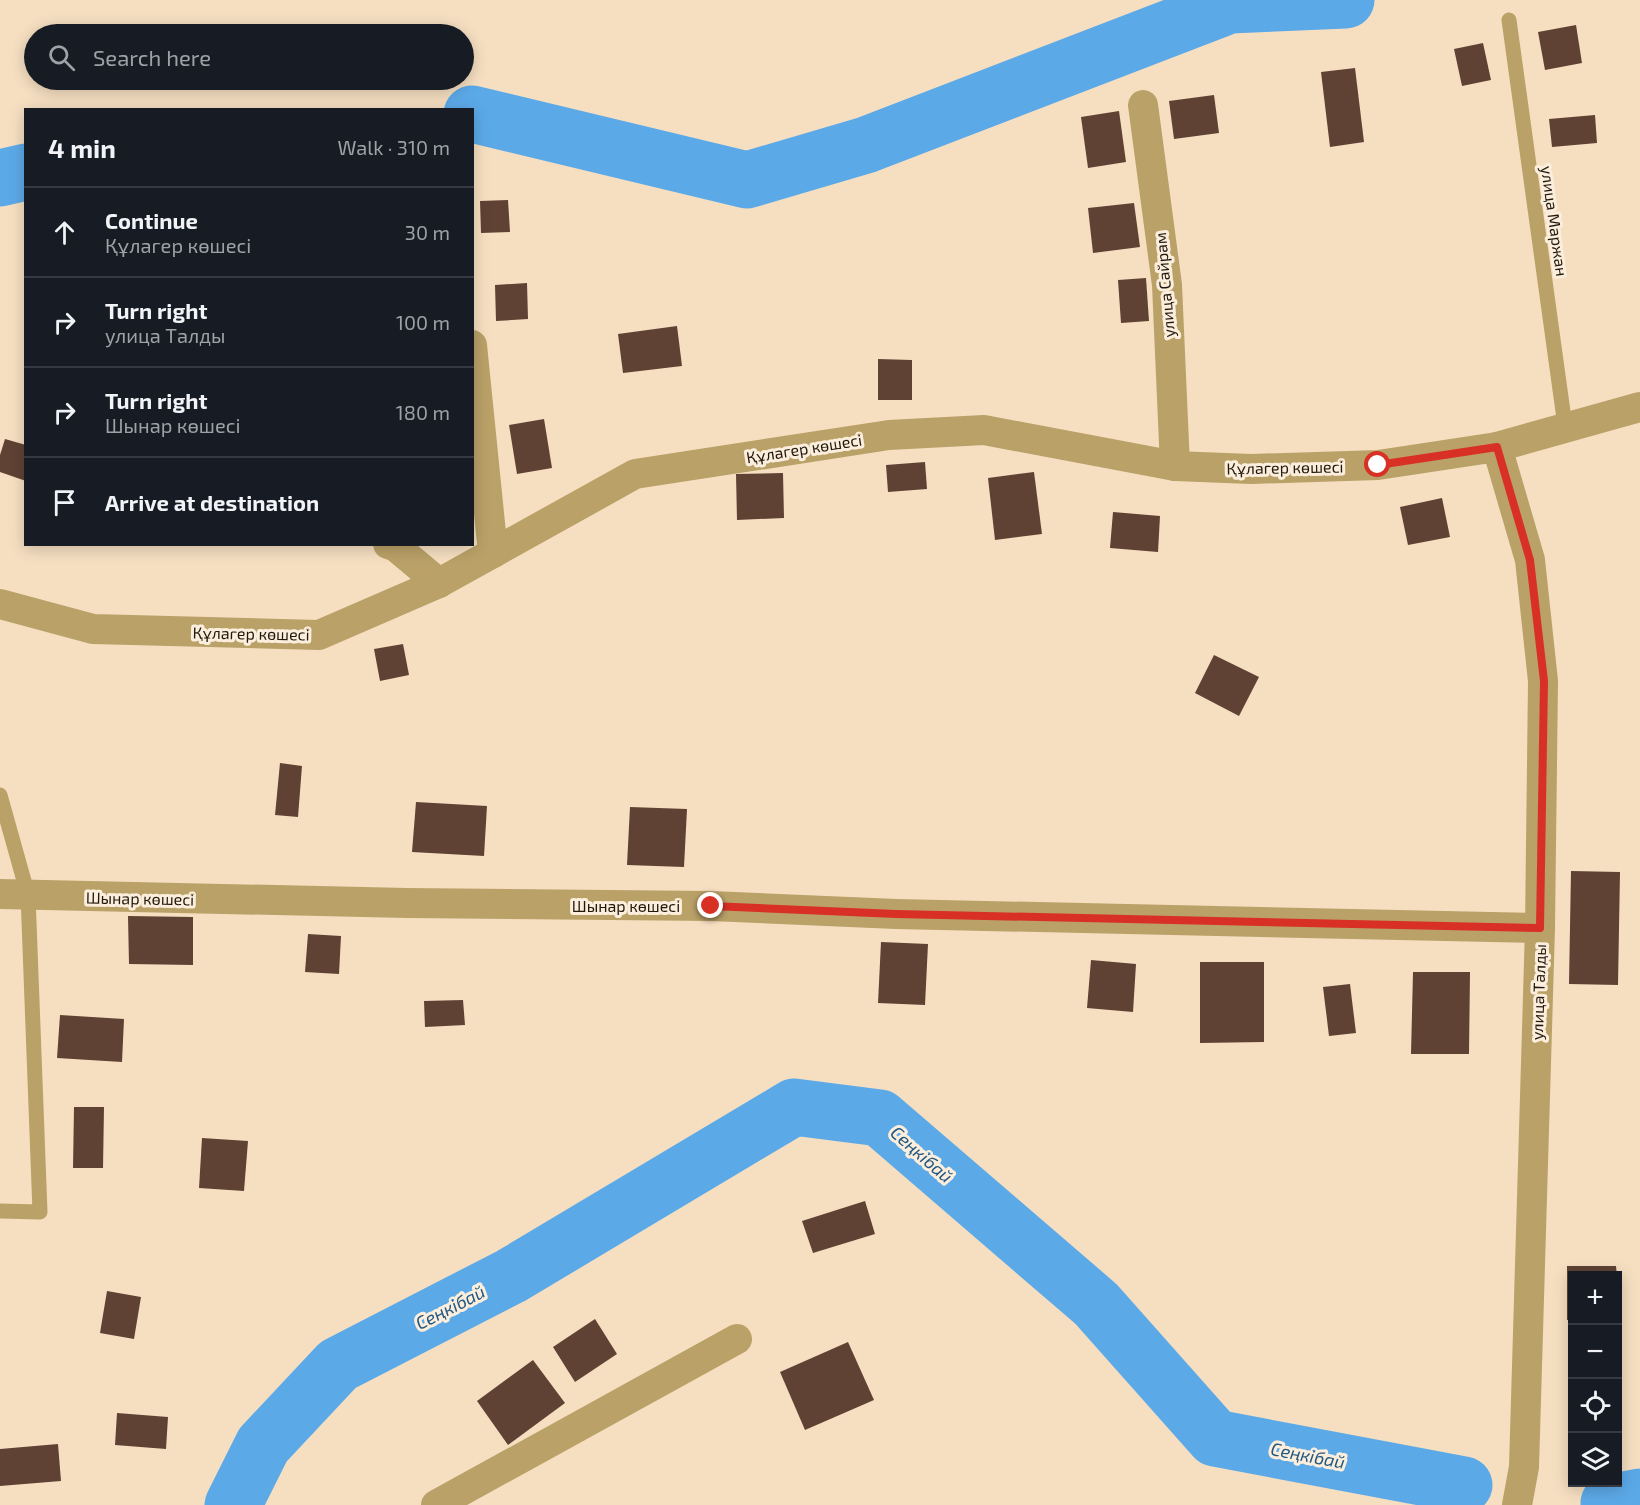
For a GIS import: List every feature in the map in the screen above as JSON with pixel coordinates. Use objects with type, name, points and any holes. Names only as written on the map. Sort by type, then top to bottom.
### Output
[{"type":"street","name":"улица Сайрам","points":[[1143,105],[1167,285],[1175,466]]},
{"type":"street","points":[[474,365],[493,553]]},
{"type":"street","name":"Құлагер көшесі","points":[[0,604],[93,629],[319,635],[439,583],[634,474],[889,435],[984,430],[1175,466],[1251,469],[1378,465],[1497,447],[1640,406]]},
{"type":"street","name":"улица Талды","points":[[1497,447],[1530,560],[1544,681],[1540,928],[1524,1467],[1517,1505]]},
{"type":"street","points":[[393,546],[439,583]]},
{"type":"street","name":"Шынар көшесі","points":[[14,895],[711,906],[896,914],[1540,928]]},
{"type":"street","points":[[436,1505],[737,1339]]},
{"type":"lane","name":"улица Маржан","points":[[1509,20],[1565,426]]},
{"type":"lane","points":[[0,795],[14,895],[40,1212],[0,1211]]},
{"type":"building","points":[[1576,25],[1582,63],[1545,70],[1538,32]]},
{"type":"building","points":[[1483,43],[1491,80],[1462,86],[1454,49]]},
{"type":"building","points":[[1355,68],[1364,142],[1330,147],[1321,72]]},
{"type":"building","points":[[1214,95],[1219,133],[1174,139],[1169,101]]},
{"type":"building","points":[[1119,111],[1126,162],[1088,168],[1081,117]]},
{"type":"building","points":[[1595,115],[1597,143],[1552,147],[1549,119]]},
{"type":"building","points":[[508,200],[510,232],[481,233],[480,201]]},
{"type":"building","points":[[1134,203],[1140,247],[1093,253],[1088,208]]},
{"type":"building","points":[[1146,278],[1149,321],[1121,323],[1118,280]]},
{"type":"building","points":[[527,283],[528,319],[496,321],[495,285]]},
{"type":"building","points":[[677,326],[682,366],[623,373],[618,334]]},
{"type":"building","points":[[878,359],[912,360],[912,400],[878,400]]},
{"type":"building","points":[[544,419],[552,468],[517,474],[509,425]]},
{"type":"building","points":[[5,439],[24,444],[24,480],[0,472],[0,455]]},
{"type":"building","points":[[925,462],[927,489],[888,492],[886,465]]},
{"type":"building","points":[[1034,472],[1042,534],[995,540],[988,478]]},
{"type":"building","points":[[783,473],[784,518],[737,520],[736,474]]},
{"type":"building","points":[[1442,498],[1450,537],[1408,545],[1400,507]]},
{"type":"building","points":[[1113,512],[1160,516],[1158,552],[1110,548]]},
{"type":"building","points":[[403,644],[409,675],[380,681],[374,649]]},
{"type":"building","points":[[1214,655],[1259,677],[1239,716],[1195,693]]},
{"type":"building","points":[[280,763],[302,766],[298,817],[275,815]]},
{"type":"building","points":[[416,802],[487,806],[484,856],[412,852]]},
{"type":"building","points":[[630,807],[687,809],[684,867],[627,865]]},
{"type":"building","points":[[1571,871],[1620,872],[1618,985],[1569,984]]},
{"type":"building","points":[[128,916],[193,917],[193,965],[129,964]]},
{"type":"building","points":[[308,934],[341,936],[339,974],[305,972]]},
{"type":"building","points":[[881,942],[928,944],[925,1005],[878,1003]]},
{"type":"building","points":[[1091,960],[1136,964],[1133,1012],[1087,1008]]},
{"type":"building","points":[[1200,962],[1264,962],[1264,1042],[1200,1043]]},
{"type":"building","points":[[1413,972],[1470,972],[1469,1054],[1411,1054]]},
{"type":"building","points":[[1350,984],[1356,1033],[1329,1036],[1323,987]]},
{"type":"building","points":[[463,1000],[465,1025],[425,1027],[424,1001]]},
{"type":"building","points":[[60,1015],[124,1019],[122,1062],[57,1058]]},
{"type":"building","points":[[74,1107],[104,1107],[103,1168],[73,1168]]},
{"type":"building","points":[[202,1138],[248,1141],[244,1191],[199,1188]]},
{"type":"building","points":[[865,1201],[875,1234],[813,1253],[802,1221]]},
{"type":"building","points":[[1567,1266],[1616,1266],[1616,1271],[1568,1271],[1567,1320]]},
{"type":"building","points":[[107,1291],[141,1297],[134,1339],[100,1333]]},
{"type":"building","points":[[595,1319],[617,1354],[575,1382],[553,1347]]},
{"type":"building","points":[[848,1342],[874,1400],[805,1430],[780,1372]]},
{"type":"building","points":[[533,1360],[565,1403],[508,1445],[477,1401]]},
{"type":"building","points":[[117,1413],[168,1417],[166,1449],[115,1445]]},
{"type":"building","points":[[58,1444],[61,1481],[0,1486],[0,1449]]},
{"type":"waterway","points":[[474,114],[747,180],[866,145],[1230,5],[1346,0]]},
{"type":"waterway","points":[[0,178],[24,172]]},
{"type":"waterway","name":"Сеңкібай","points":[[233,1505],[263,1445],[338,1365],[511,1276],[794,1107],[880,1118],[1096,1304],[1215,1438],[1464,1485]]},
{"type":"waterway","points":[[1609,1503],[1640,1497]]},
{"type":"route","points":[[711,906],[896,914],[1540,928],[1544,681],[1530,560],[1497,447],[1378,465]]}]
